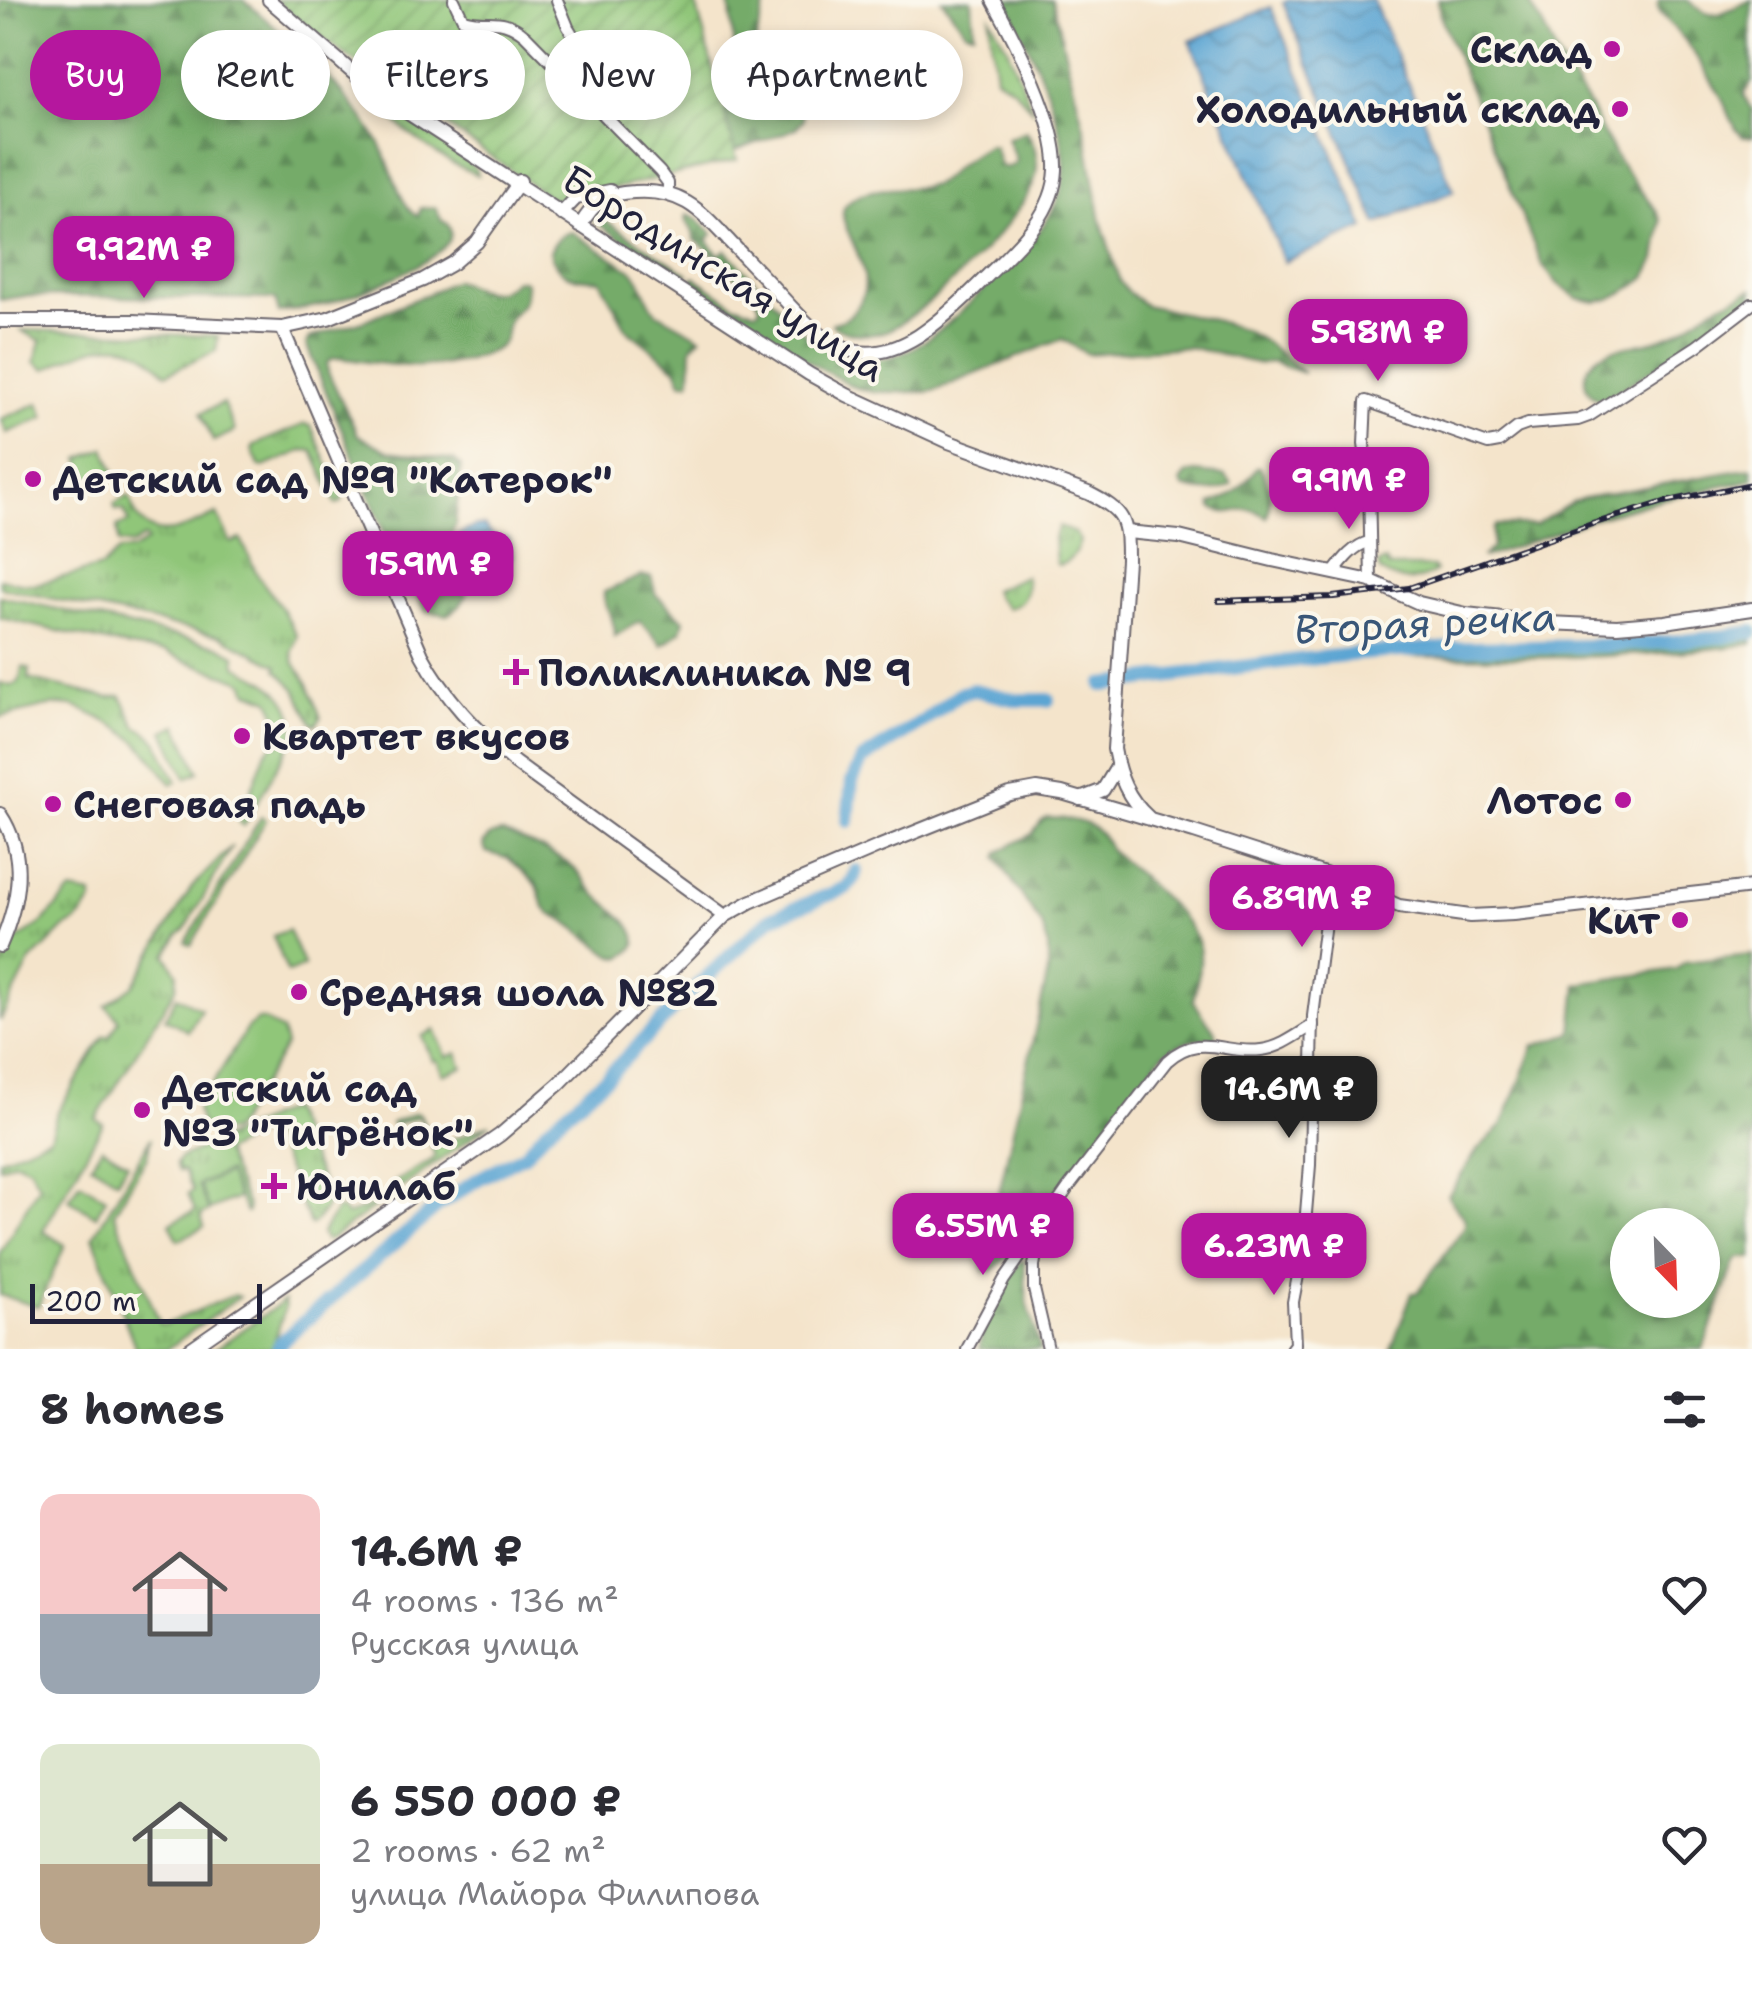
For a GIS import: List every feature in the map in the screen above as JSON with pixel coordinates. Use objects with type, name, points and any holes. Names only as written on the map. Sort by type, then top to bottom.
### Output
[{"type":"main road","points":[[269,0],[359,78],[518,183]]},
{"type":"main road","points":[[278,0],[362,72],[518,183]]},
{"type":"main road","points":[[562,211],[576,198],[585,196],[628,188],[668,191],[699,209],[800,318],[830,343],[862,353],[875,352],[920,335],[967,296],[1021,242],[1041,216],[1053,189],[1056,154],[1051,135],[1032,80],[990,0]]},
{"type":"main road","points":[[0,321],[282,328],[328,318],[423,280],[452,263],[477,242],[518,183]]},
{"type":"main road","name":"Бородинская улица","points":[[518,183],[804,366],[849,390],[949,438],[1108,496],[1125,512],[1130,532]]},
{"type":"main road","points":[[581,224],[597,202],[612,195],[668,191]]},
{"type":"main road","points":[[282,328],[409,627],[449,698],[476,730],[514,762],[725,916]]},
{"type":"main road","points":[[1150,818],[1135,804],[1117,767],[1114,741],[1130,532],[1179,537],[1372,581],[1420,602],[1466,614],[1548,623],[1633,624],[1752,609]]},
{"type":"main road","points":[[1080,799],[1103,790],[1117,767]]},
{"type":"main road","points":[[190,1349],[500,1134],[559,1084],[725,916],[842,862],[1010,794],[1037,789],[1150,818],[1331,876],[1389,903],[1420,910],[1470,916],[1752,888]]},
{"type":"main road","points":[[0,814],[18,852],[18,883],[11,921],[0,946]]},
{"type":"street","points":[[454,0],[464,19],[512,25],[545,58]]},
{"type":"street","points":[[556,0],[570,30]]},
{"type":"street","points":[[607,120],[660,172],[668,191]]},
{"type":"street","points":[[1372,581],[1364,444],[1366,401],[1494,444],[1528,424],[1578,420],[1596,412],[1697,346],[1752,304]]},
{"type":"street","points":[[1333,573],[1350,554],[1369,542]]},
{"type":"street","points":[[1291,1349],[1295,1344],[1293,1302],[1310,1165],[1313,1025],[1331,876]]},
{"type":"street","points":[[967,1349],[1004,1280],[1105,1138],[1178,1052],[1202,1045],[1272,1048],[1313,1025]]},
{"type":"street","points":[[1040,1231],[1034,1289],[1048,1349]]},
{"type":"green space","points":[[0,0],[244,0],[277,30],[181,30],[181,120],[330,120],[330,80],[350,102],[350,120],[364,120],[379,142],[412,212],[418,216],[421,208],[435,207],[451,232],[444,247],[414,268],[326,304],[279,313],[275,299],[25,296],[0,300]]},
{"type":"green space","points":[[275,0],[695,0],[711,61],[711,120],[726,120],[737,160],[556,202],[439,120],[525,120],[525,30],[350,30],[350,58],[330,44],[330,30],[311,30]]},
{"type":"green space","points":[[729,0],[773,0],[765,6],[759,30],[732,30]]},
{"type":"green space","points":[[942,0],[972,0],[974,32],[966,31]]},
{"type":"green space","points":[[1005,0],[1052,0],[1086,135],[1101,221],[1120,282],[1145,305],[1242,329],[1267,343],[1304,373],[1271,362],[1260,364],[1189,347],[1087,354],[1062,339],[929,392],[872,392],[854,387],[816,366],[692,288],[690,282],[694,277],[734,304],[755,311],[760,308],[718,258],[695,240],[687,215],[713,234],[707,240],[719,255],[726,250],[809,338],[843,356],[871,360],[897,355],[923,342],[962,310],[1035,236],[1052,211],[1064,174],[1064,154],[1053,109]]},
{"type":"green space","points":[[1438,0],[1528,0],[1617,159],[1661,220],[1656,259],[1637,285],[1610,299],[1596,302],[1577,298],[1542,265],[1440,15]]},
{"type":"green space","points":[[1659,0],[1687,0],[1706,13],[1719,14],[1752,0],[1752,81],[1743,95],[1752,110],[1752,137],[1743,137],[1736,129],[1702,65],[1660,12]]},
{"type":"green space","points":[[990,17],[1033,111],[1013,88],[996,77]]},
{"type":"green space","points":[[394,120],[409,120],[476,169],[478,175],[427,147]]},
{"type":"green space","points":[[722,120],[803,120],[795,129],[736,151],[730,149]]},
{"type":"green space","points":[[1026,131],[1037,163],[1029,193],[972,262],[924,306],[886,331],[859,334],[833,326],[832,323],[852,314],[864,293],[862,264],[845,225],[845,206],[853,198],[874,190],[937,184],[989,145],[994,146],[1000,166],[1010,166],[1016,160],[1007,138]]},
{"type":"green space","points":[[601,209],[605,211],[600,217],[688,274],[681,279],[594,221],[593,216]]},
{"type":"green space","points":[[572,232],[633,271],[656,312],[701,337],[692,346],[689,382],[682,382],[676,368],[627,330],[600,280],[569,276],[558,268],[550,252],[558,239]]},
{"type":"green space","points":[[454,280],[492,292],[515,280],[526,282],[523,303],[511,316],[504,340],[496,349],[462,361],[427,366],[339,358],[327,363],[358,435],[388,451],[454,460],[461,466],[450,557],[438,575],[442,584],[467,595],[447,615],[426,611],[389,543],[306,344],[309,338],[363,321]]},
{"type":"green space","points":[[1752,289],[1752,298],[1641,377],[1601,400],[1588,391],[1586,371],[1602,354],[1670,335]]},
{"type":"green space","points":[[20,330],[218,336],[216,351],[166,374],[151,359],[123,346],[95,349],[46,369],[35,362],[41,341]]},
{"type":"green space","points":[[39,403],[45,417],[7,433],[1,419]]},
{"type":"green space","points":[[223,403],[235,431],[213,441],[201,413]]},
{"type":"green space","points":[[305,424],[311,426],[342,502],[336,504],[313,451],[304,450],[259,466],[252,450],[254,445]]},
{"type":"green space","points":[[105,448],[117,477],[93,488],[80,459]]},
{"type":"green space","points":[[1257,467],[1267,485],[1267,517],[1246,509],[1224,512],[1212,508],[1211,504],[1237,490]]},
{"type":"green space","points":[[1752,468],[1752,480],[1592,519],[1482,557],[1492,548],[1496,525],[1535,525],[1584,498]]},
{"type":"green space","points":[[1187,474],[1225,475],[1231,485],[1207,491],[1183,487],[1181,482]]},
{"type":"green space","points":[[129,496],[139,519],[156,531],[177,530],[217,514],[231,543],[241,539],[258,576],[297,636],[292,652],[294,662],[308,684],[321,718],[316,725],[295,688],[277,670],[278,666],[220,636],[0,587],[0,579],[36,584],[102,567],[119,551],[133,550],[147,541],[145,537],[132,545],[119,543],[117,527],[129,522],[123,509],[116,510],[114,504]]},
{"type":"green space","points":[[1059,527],[1075,533],[1080,541],[1072,556],[1058,565],[1054,538]]},
{"type":"green space","points":[[1386,561],[1389,567],[1433,567],[1436,571],[1415,580],[1401,580],[1380,571],[1378,564]]},
{"type":"green space","points":[[641,576],[651,577],[656,595],[684,620],[681,631],[662,645],[640,621],[615,636],[604,592]]},
{"type":"green space","points":[[1025,576],[1024,597],[1006,608],[993,590]]},
{"type":"green space","points":[[0,596],[218,646],[235,655],[236,666],[278,692],[291,711],[294,737],[244,826],[239,823],[266,751],[280,744],[285,733],[270,700],[247,691],[245,683],[237,679],[166,652],[0,618]]},
{"type":"green space","points":[[1752,636],[1752,644],[1622,655],[1405,656],[1615,651]]},
{"type":"green space","points":[[23,667],[30,669],[28,679],[109,698],[121,696],[136,726],[157,741],[177,782],[172,784],[128,734],[76,707],[53,706],[0,717],[0,683],[12,686],[19,682]]},
{"type":"green space","points":[[177,725],[199,772],[186,778],[164,731]]},
{"type":"green space","points":[[261,817],[266,820],[191,945],[186,942]]},
{"type":"green space","points":[[1047,818],[1077,821],[1100,833],[1110,850],[1186,922],[1200,954],[1193,1001],[1217,1038],[1187,1042],[1162,1055],[1008,1257],[991,1272],[985,1271],[983,1265],[1048,972],[1048,945],[1042,926],[997,858],[999,852],[1032,834]]},
{"type":"green space","points":[[502,833],[572,866],[628,924],[636,942],[632,950],[620,958],[611,955],[563,919],[550,914],[537,885],[509,859],[486,852],[483,845],[487,839]]},
{"type":"green space","points":[[232,846],[185,930],[166,955],[177,972],[176,988],[96,1119],[103,1124],[43,1231],[65,1245],[38,1307],[0,1295],[0,1253],[39,1185],[29,1167],[16,1161],[0,1167],[0,1159],[50,1137],[57,1113],[104,1036],[110,1036],[119,1020],[106,1006],[133,986],[192,887]]},
{"type":"green space","points":[[71,891],[92,895],[92,901],[78,921],[65,927],[30,962],[0,1021],[0,970],[14,942],[43,922]]},
{"type":"green space","points":[[288,930],[304,966],[288,973],[273,936]]},
{"type":"green space","points":[[1752,955],[1752,1258],[1735,1262],[1720,1303],[1720,1208],[1610,1208],[1610,1318],[1714,1318],[1703,1349],[1391,1349],[1412,1293],[1417,1293],[1465,1226],[1448,1196],[1478,1149],[1502,1126],[1534,1046],[1572,1033],[1577,984],[1676,969],[1685,962]]},
{"type":"green space","points":[[177,996],[201,1009],[188,1031],[165,1018]]},
{"type":"green space","points":[[258,1020],[282,1031],[286,1045],[237,1125],[231,1131],[218,1133],[200,1123],[197,1109],[247,1028]]},
{"type":"green space","points":[[435,1030],[447,1057],[457,1053],[463,1067],[443,1075],[422,1036]]},
{"type":"green space","points":[[289,1109],[328,1195],[320,1216],[310,1225],[272,1135],[265,1132],[224,1152],[248,1207],[247,1213],[227,1172],[198,1185],[209,1211],[201,1216],[204,1227],[178,1240],[170,1223],[195,1211],[188,1194],[193,1191],[184,1170],[179,1171],[176,1164],[180,1158]]},
{"type":"green space","points":[[420,1114],[438,1145],[490,1124],[329,1240],[325,1240],[321,1234],[337,1209],[347,1216],[382,1200],[395,1182],[433,1159],[419,1116],[393,1126],[391,1123]]},
{"type":"green space","points":[[151,1138],[147,1157],[114,1213],[160,1324],[234,1295],[239,1297],[167,1349],[136,1349],[93,1237]]},
{"type":"green space","points":[[102,1147],[128,1163],[117,1180],[91,1164]]},
{"type":"green space","points":[[228,1173],[238,1198],[209,1210],[199,1185]]},
{"type":"green space","points":[[80,1182],[106,1198],[96,1216],[69,1199]]},
{"type":"green space","points":[[1024,1260],[1027,1301],[1040,1349],[979,1349],[988,1309]]},
{"type":"green space","points":[[284,1301],[272,1349],[215,1349]]},
{"type":"water","points":[[1373,0],[1454,191],[1377,224],[1283,3]]},
{"type":"water","points":[[1271,7],[1365,228],[1284,262],[1190,41]]},
{"type":"water","points":[[475,526],[484,526],[494,536],[509,539],[512,557],[506,564],[494,567],[479,586],[451,587],[440,576],[457,564],[454,537]]},
{"type":"waterway","name":"Вторая речка","points":[[1103,685],[1354,654],[1635,644],[1752,632]]},
{"type":"waterway","name":"Вторая речка","points":[[848,821],[852,781],[862,760],[959,694],[974,690],[1017,700],[1048,700]]},
{"type":"waterway","name":"Вторая речка","points":[[278,1349],[281,1342],[438,1206],[524,1155],[771,918],[846,888],[856,871]]},
{"type":"railway","points":[[1219,601],[1333,597],[1409,588],[1664,502],[1752,484]]},
{"type":"place","name":"Склад","points":[[1612,49]]},
{"type":"place","name":"Холодильный склад","points":[[1620,109]]},
{"type":"place","name":"Детский сад №9 \"Катерок\"","points":[[33,479]]},
{"type":"place","name":"Поликлиника № 9","points":[[516,672]]},
{"type":"place","name":"Квартет вкусов","points":[[242,736]]},
{"type":"place","name":"Лотос","points":[[1623,800]]},
{"type":"place","name":"Снеговая падь","points":[[53,804]]},
{"type":"place","name":"Кит","points":[[1680,920]]},
{"type":"place","name":"Средняя шола №82","points":[[299,992]]},
{"type":"place","name":"Детский сад №3 \"Тигрёнок\"","points":[[142,1110]]},
{"type":"place","name":"Юнилаб","points":[[274,1186]]}]
